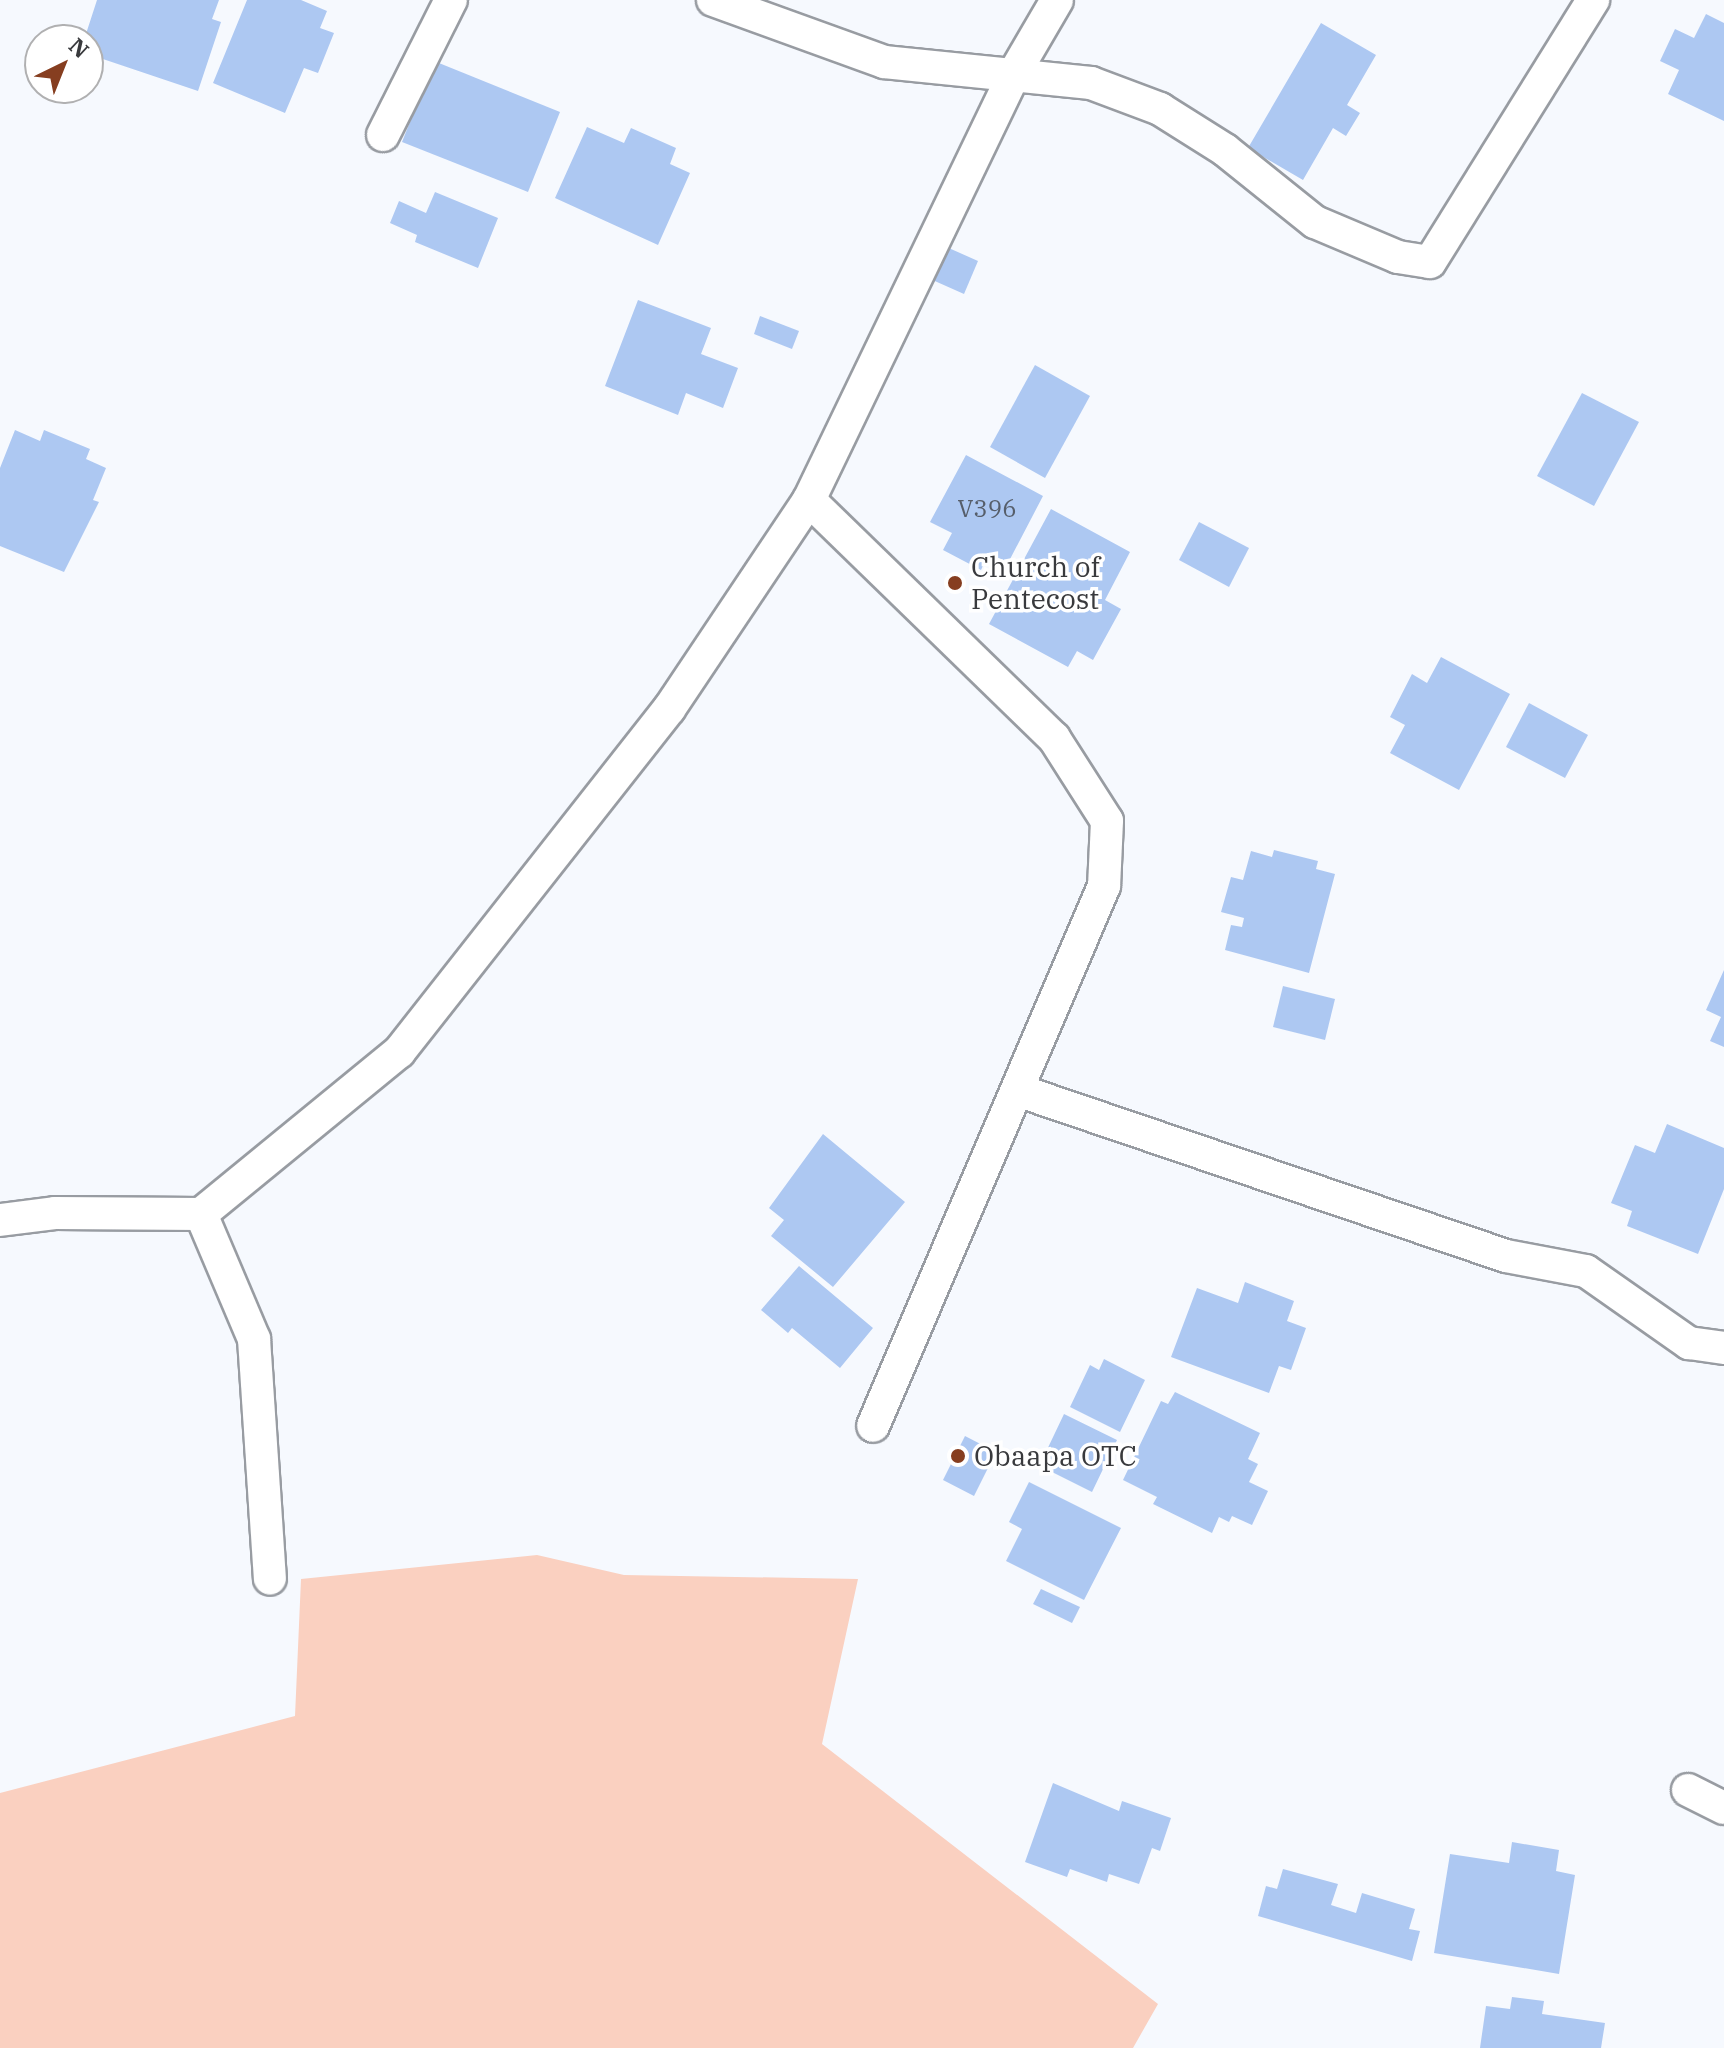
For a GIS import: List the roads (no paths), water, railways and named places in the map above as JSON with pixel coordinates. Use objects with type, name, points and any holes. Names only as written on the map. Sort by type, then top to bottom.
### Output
[{"type":"street","points":[[383,135],[451,0]]},
{"type":"street","points":[[713,0],[884,62],[1015,72],[1091,83],[1160,109],[1225,150],[1315,222],[1398,257],[1430,262],[1593,0]]},
{"type":"street","points":[[0,1220],[55,1213],[201,1214],[399,1052],[669,709],[809,500],[1015,72],[1057,0]]},
{"type":"street","points":[[809,500],[1054,738],[1107,821],[1104,886],[873,1426]]},
{"type":"street","points":[[1017,1090],[1506,1256],[1586,1271],[1689,1343],[1724,1348]]},
{"type":"street","points":[[201,1214],[254,1339],[270,1578]]},
{"type":"street","points":[[1688,1790],[1724,1808]]},
{"type":"place","name":"Church of Pentecost","points":[[955,583]]},
{"type":"place","name":"Obaapa OTC","points":[[958,1456]]}]
